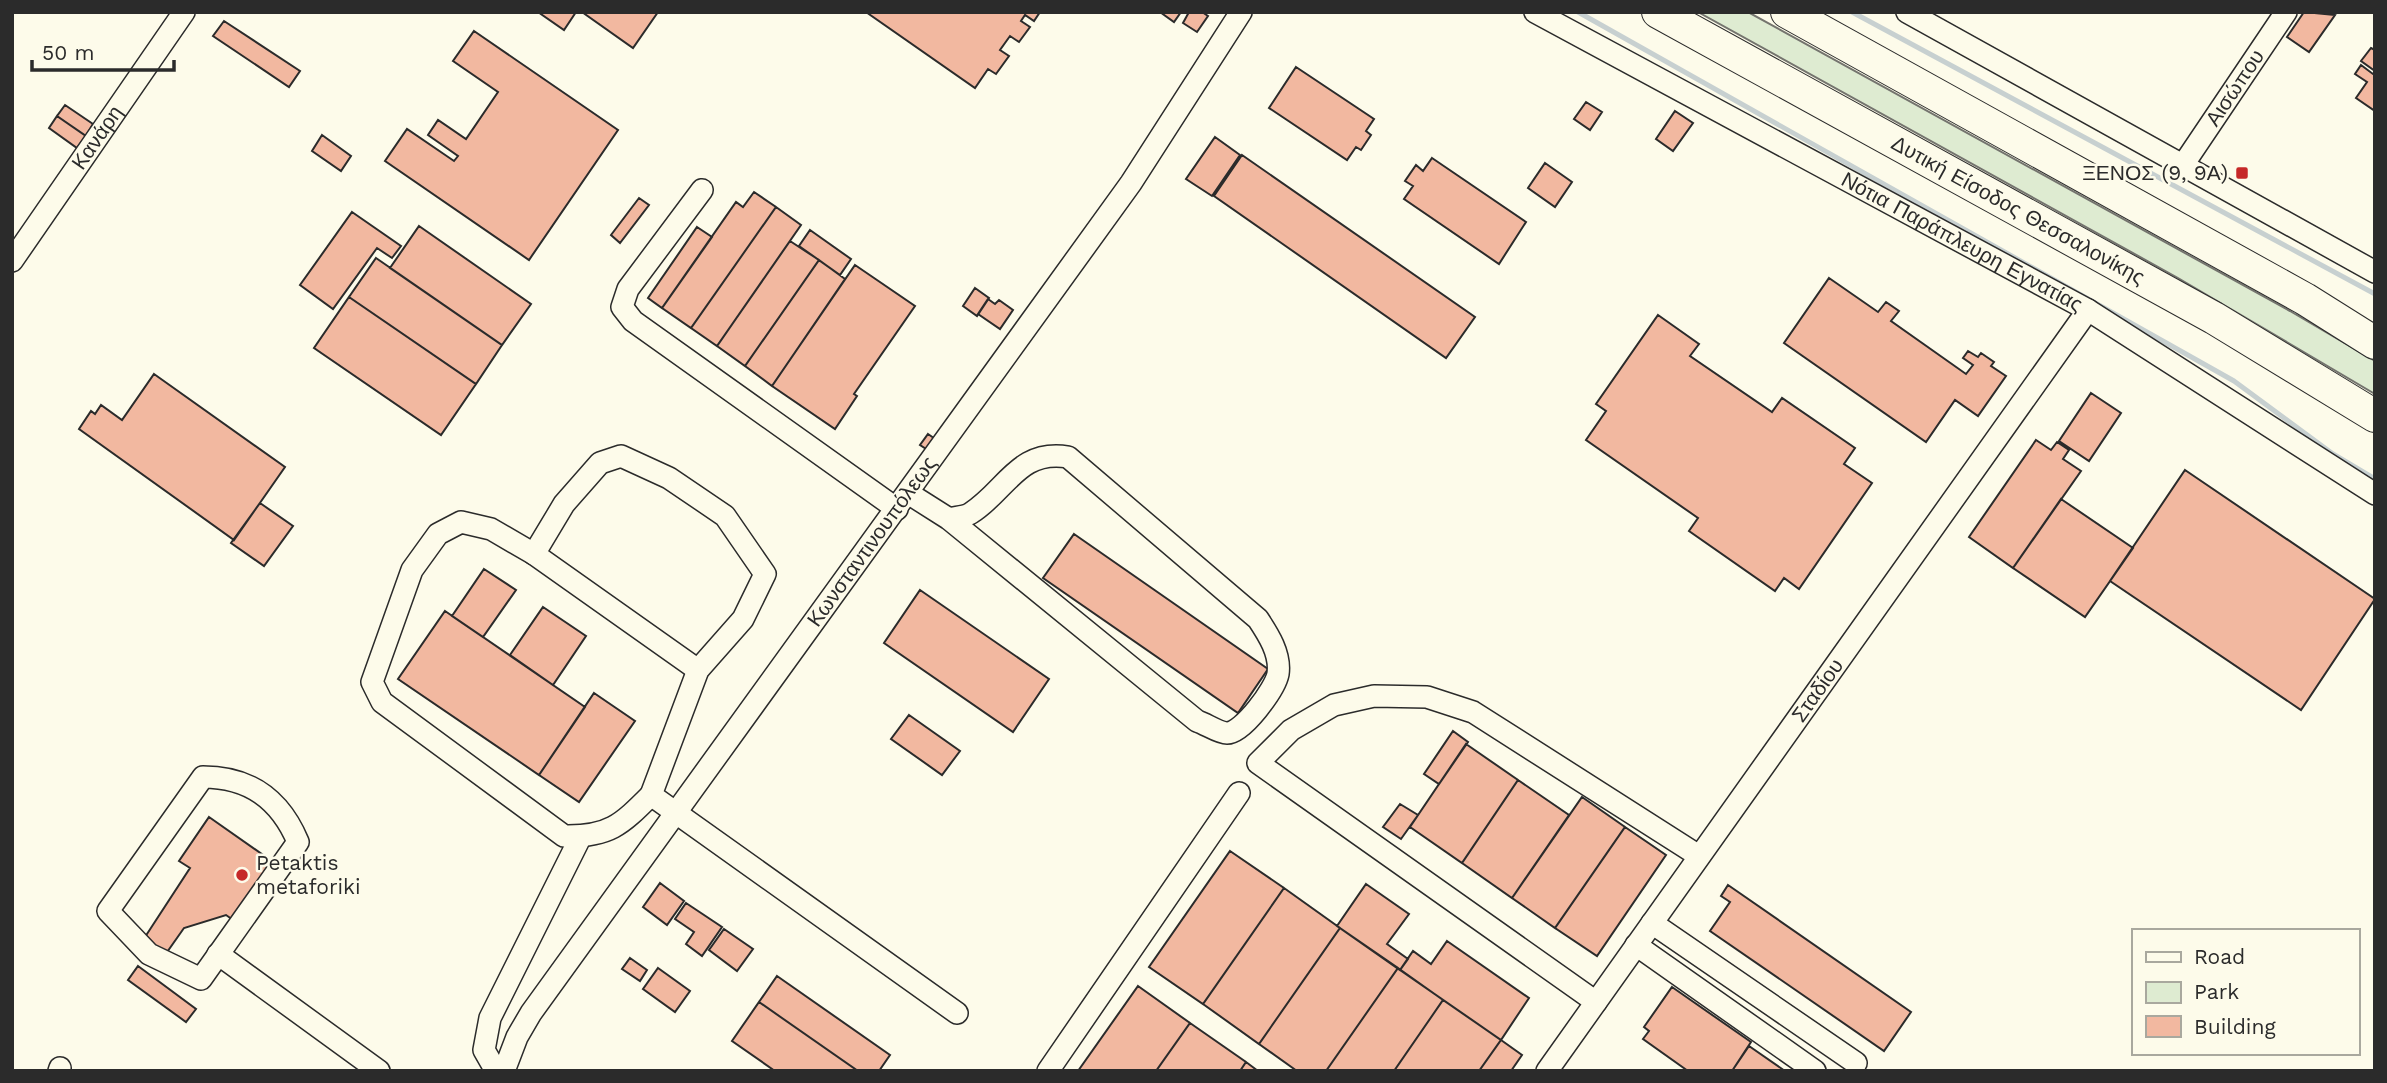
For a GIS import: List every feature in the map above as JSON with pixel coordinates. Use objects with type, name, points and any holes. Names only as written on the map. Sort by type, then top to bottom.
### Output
[{"type":"highway","name":"Δυτική Είσοδος Θεσσαλονίκης","points":[[1658,12],[2214,318],[2375,416]]},
{"type":"highway","points":[[1787,12],[2305,299],[2375,343]]},
{"type":"street","name":"Κανάρη","points":[[12,261],[184,12]]},
{"type":"street","name":"Κωνσταντινουπόλεως","points":[[504,1071],[517,1037],[531,1013],[1131,183],[1241,12]]},
{"type":"street","name":"Νότια Παράπλευρη Εγνατίας","points":[[1535,12],[2088,310],[2375,494]]},
{"type":"street","points":[[1907,12],[2375,272]]},
{"type":"street","name":"Αισώπου","points":[[2183,165],[2286,12]]},
{"type":"street","points":[[702,190],[628,289],[622,307],[633,321],[903,501],[949,519],[1197,721],[1226,733],[1241,729],[1268,693],[1278,674],[1273,642],[1258,618],[1068,457],[1048,454],[1021,467],[970,515],[949,519]]},
{"type":"street","name":"Σταδίου","points":[[1547,1071],[2088,310]]},
{"type":"street","points":[[534,554],[564,504],[600,463],[621,456],[669,478],[725,516],[765,574],[743,619],[698,670],[651,795],[620,826],[591,837],[565,836],[382,702],[372,682],[411,570],[438,534],[461,522],[491,529],[534,554],[698,670]]},
{"type":"street","points":[[1596,1002],[1258,763],[1291,730],[1334,705],[1374,696],[1427,697],[1473,712],[1699,856]]},
{"type":"street","points":[[203,777],[234,779],[262,793],[284,814],[298,842],[218,954],[201,979],[183,973],[141,948],[108,911],[203,777]]},
{"type":"street","points":[[1048,1071],[1239,793]]},
{"type":"street","points":[[651,795],[957,1013]]},
{"type":"street","points":[[496,1071],[484,1050],[490,1018],[581,836]]},
{"type":"street","points":[[1652,923],[1856,1063]]},
{"type":"street","points":[[1636,945],[1815,1071]]},
{"type":"street","points":[[218,954],[379,1071]]},
{"type":"green space","points":[[1698,12],[1748,12],[2290,311],[2375,361],[2375,394],[2178,278]]},
{"type":"building","points":[[538,12],[576,12],[564,30]]},
{"type":"building","points":[[582,12],[658,12],[633,48]]},
{"type":"building","points":[[866,12],[1040,12],[1034,21],[1025,15],[1021,21],[1030,27],[1019,42],[1010,36],[1000,50],[1009,56],[996,74],[988,69],[975,88]]},
{"type":"building","points":[[1160,12],[1181,12],[1174,22]]},
{"type":"building","points":[[1189,12],[1202,12],[1208,16],[1197,32],[1183,23]]},
{"type":"building","points":[[2304,12],[2335,15],[2309,52],[2287,37]]},
{"type":"building","points":[[224,21],[300,71],[289,87],[213,36]]},
{"type":"building","points":[[474,31],[618,130],[529,260],[385,161],[407,129],[454,161],[458,156],[428,135],[438,120],[466,139],[498,92],[453,61]]},
{"type":"building","points":[[2371,48],[2375,50],[2375,71],[2361,61]]},
{"type":"building","points":[[2361,65],[2373,74],[2375,72],[2375,111],[2356,98],[2367,82],[2355,74]]},
{"type":"building","points":[[1296,67],[1374,119],[1366,131],[1371,135],[1361,150],[1356,147],[1347,160],[1269,108]]},
{"type":"building","points":[[1586,102],[1602,112],[1590,130],[1574,119]]},
{"type":"building","points":[[65,105],[93,124],[86,136],[57,116]]},
{"type":"building","points":[[1675,111],[1693,123],[1673,151],[1656,139]]},
{"type":"building","points":[[57,116],[86,136],[77,148],[49,128]]},
{"type":"building","points":[[322,135],[351,156],[341,171],[312,151]]},
{"type":"building","points":[[1215,137],[1240,155],[1212,196],[1186,179]]},
{"type":"building","points":[[1242,155],[1475,317],[1446,358],[1214,196]]},
{"type":"building","points":[[1432,158],[1526,222],[1499,264],[1404,199],[1413,186],[1405,181],[1416,165],[1423,171]]},
{"type":"building","points":[[1545,163],[1572,182],[1555,207],[1528,188]]},
{"type":"building","points":[[754,192],[776,207],[691,328],[662,308],[736,202],[743,207]]},
{"type":"building","points":[[639,198],[649,205],[620,243],[611,235]]},
{"type":"building","points":[[776,207],[801,225],[717,346],[691,328]]},
{"type":"building","points":[[352,212],[401,246],[392,258],[377,248],[333,309],[300,285]]},
{"type":"building","points":[[419,226],[531,304],[502,345],[390,268]]},
{"type":"building","points":[[697,227],[712,237],[662,308],[648,298]]},
{"type":"building","points":[[810,230],[851,259],[840,275],[799,246]]},
{"type":"building","points":[[790,241],[819,260],[745,366],[717,346]]},
{"type":"building","points":[[376,258],[502,345],[476,384],[349,297]]},
{"type":"building","points":[[819,260],[845,279],[772,386],[745,366]]},
{"type":"building","points":[[855,265],[915,306],[854,394],[857,396],[835,429],[772,386]]},
{"type":"building","points":[[1829,278],[1878,312],[1886,302],[1899,311],[1891,321],[1966,374],[1973,365],[1963,358],[1968,351],[1978,357],[1981,353],[1994,362],[1991,366],[2006,376],[1978,416],[1955,400],[1926,442],[1784,343]]},
{"type":"building","points":[[975,288],[989,298],[977,316],[963,306]]},
{"type":"building","points":[[349,297],[476,384],[441,435],[314,348]]},
{"type":"building","points":[[988,299],[995,304],[999,300],[1013,310],[1000,329],[978,314]]},
{"type":"building","points":[[1658,315],[1699,344],[1690,356],[1772,412],[1782,398],[1855,448],[1844,464],[1872,483],[1799,589],[1784,578],[1775,591],[1689,531],[1698,518],[1586,440],[1606,411],[1596,404]]},
{"type":"building","points":[[154,374],[285,467],[234,540],[79,429],[91,411],[95,414],[101,405],[122,420]]},
{"type":"building","points":[[2091,393],[2121,413],[2089,461],[2059,441]]},
{"type":"building","points":[[928,434],[941,443],[934,454],[920,445]]},
{"type":"building","points":[[2036,440],[2051,450],[2057,442],[2069,450],[2063,459],[2081,471],[2013,568],[1969,537]]},
{"type":"building","points":[[2185,470],[2375,599],[2301,710],[2110,581]]},
{"type":"building","points":[[2061,499],[2133,548],[2085,617],[2013,568]]},
{"type":"building","points":[[260,503],[293,526],[264,566],[231,543]]},
{"type":"building","points":[[1074,534],[1268,669],[1238,713],[1043,578]]},
{"type":"building","points":[[484,569],[516,590],[483,637],[452,616]]},
{"type":"building","points":[[920,590],[1049,679],[1013,732],[884,643]]},
{"type":"building","points":[[543,607],[586,636],[553,685],[510,655]]},
{"type":"building","points":[[445,611],[585,707],[539,775],[398,679]]},
{"type":"building","points":[[594,693],[635,721],[579,802],[539,775]]},
{"type":"building","points":[[909,715],[960,751],[942,775],[891,739]]},
{"type":"building","points":[[1453,731],[1468,742],[1439,784],[1424,774]]},
{"type":"building","points":[[1466,744],[1518,780],[1462,863],[1410,827]]},
{"type":"building","points":[[1518,780],[1569,815],[1512,898],[1462,863]]},
{"type":"building","points":[[1582,797],[1625,827],[1555,928],[1512,898]]},
{"type":"building","points":[[1400,804],[1418,815],[1401,839],[1383,827]]},
{"type":"building","points":[[209,817],[276,864],[236,922],[226,915],[184,928],[165,955],[145,937],[190,868],[179,861]]},
{"type":"building","points":[[1625,827],[1666,855],[1597,956],[1555,928]]},
{"type":"building","points":[[1230,851],[1284,888],[1203,1004],[1149,967]]},
{"type":"building","points":[[660,883],[684,901],[667,925],[643,907]]},
{"type":"building","points":[[1366,884],[1409,914],[1387,944],[1408,959],[1400,970],[1337,926]]},
{"type":"building","points":[[1728,885],[1911,1012],[1884,1051],[1710,931],[1730,902],[1721,896]]},
{"type":"building","points":[[1284,888],[1340,928],[1259,1044],[1203,1004]]},
{"type":"building","points":[[686,903],[722,927],[702,956],[686,944],[694,932],[675,919]]},
{"type":"building","points":[[1340,928],[1398,968],[1326,1071],[1297,1071],[1259,1044]]},
{"type":"building","points":[[724,929],[753,949],[737,971],[709,950]]},
{"type":"building","points":[[1447,941],[1529,998],[1501,1040],[1400,970],[1413,951],[1431,964]]},
{"type":"building","points":[[630,958],[647,970],[640,981],[622,969]]},
{"type":"building","points":[[138,966],[196,1009],[186,1022],[128,980]]},
{"type":"building","points":[[658,968],[690,991],[675,1012],[643,989]]},
{"type":"building","points":[[1398,968],[1443,1000],[1394,1071],[1326,1071]]},
{"type":"building","points":[[777,976],[890,1055],[879,1071],[858,1071],[759,1002]]},
{"type":"building","points":[[1138,986],[1190,1023],[1156,1071],[1078,1071]]},
{"type":"building","points":[[1672,987],[1751,1042],[1732,1071],[1688,1071],[1643,1039],[1649,1031],[1644,1027]]},
{"type":"building","points":[[1443,1000],[1501,1040],[1479,1071],[1394,1071]]},
{"type":"building","points":[[759,1002],[858,1071],[775,1071],[732,1041]]},
{"type":"building","points":[[1190,1023],[1246,1062],[1240,1071],[1156,1071]]},
{"type":"building","points":[[1501,1040],[1522,1055],[1511,1071],[1479,1071]]},
{"type":"building","points":[[1749,1046],[1785,1071],[1732,1071]]},
{"type":"building","points":[[1246,1062],[1258,1071],[1240,1071]]},
{"type":"waterway","points":[[1578,12],[2234,381],[2333,454],[2375,479]]},
{"type":"waterway","points":[[1852,12],[2375,294]]},
{"type":"place","name":"ΞΕΝΟΣ (9, 9Α)","points":[[2242,173]]},
{"type":"place","name":"Petaktis metaforiki","points":[[242,875]]}]
